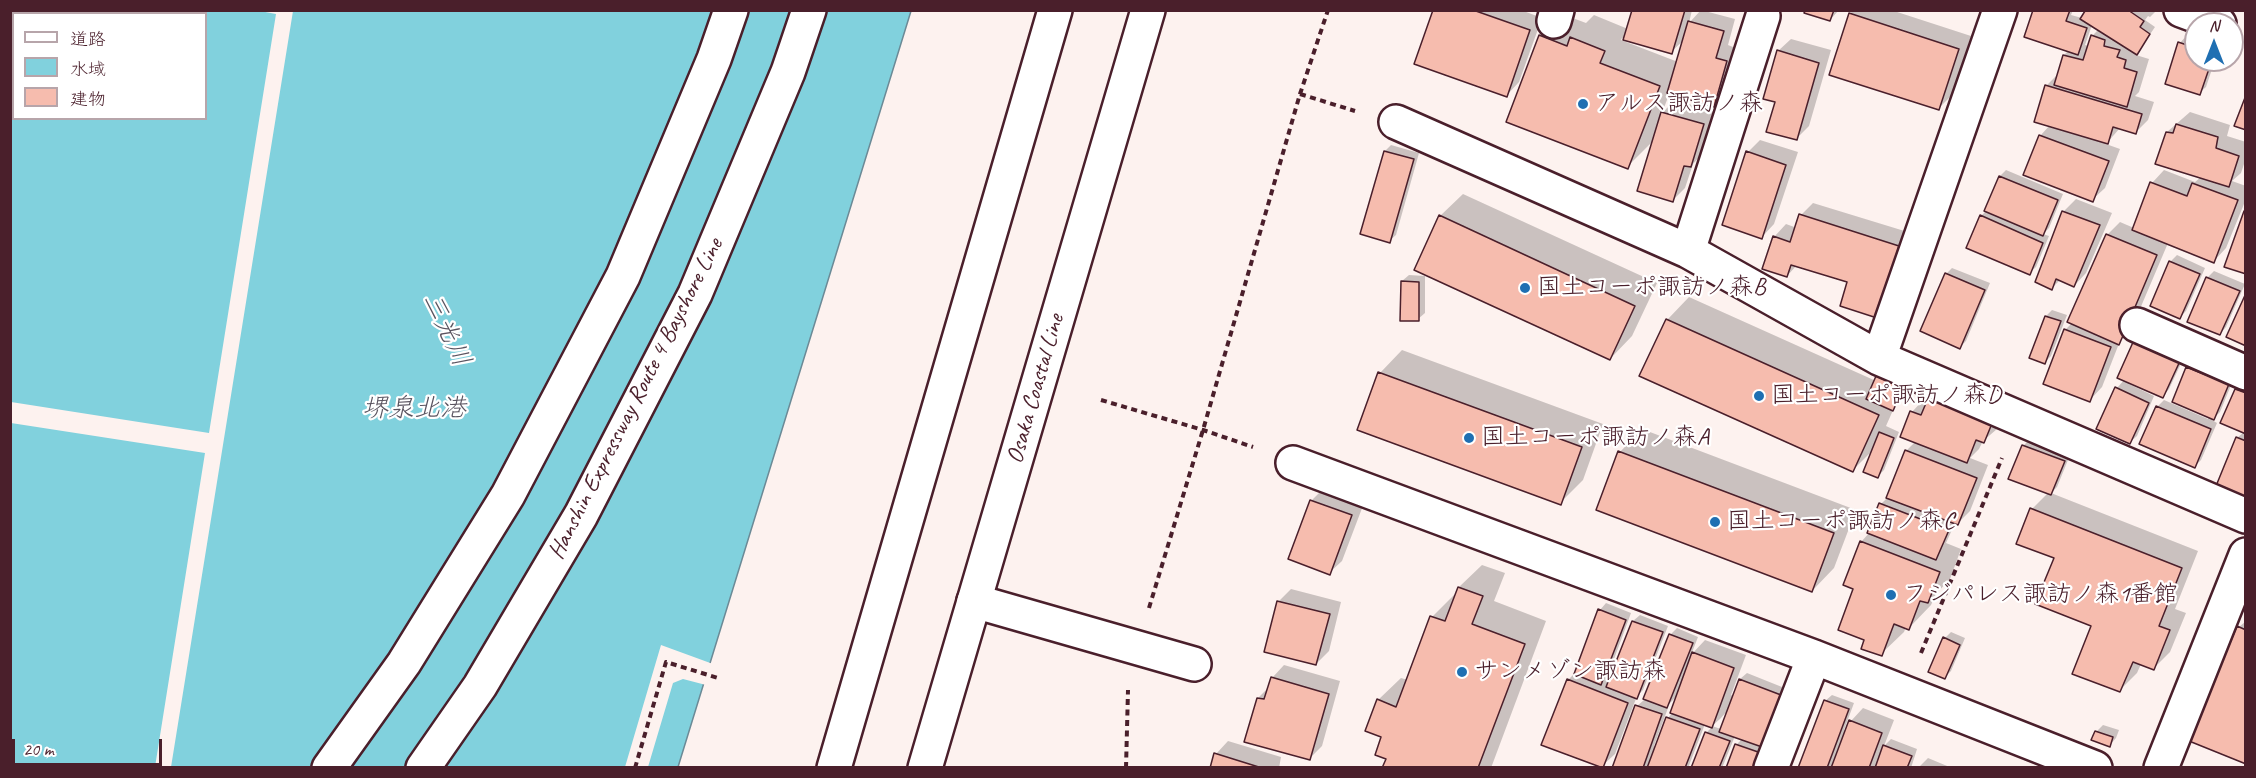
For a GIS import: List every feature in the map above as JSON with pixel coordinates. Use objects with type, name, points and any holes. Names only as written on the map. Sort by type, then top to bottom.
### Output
[{"type":"main road","points":[[329,768],[404,663],[508,495],[622,276],[714,59],[730,10]]},
{"type":"main road","name":"Hanshin Expressway Route 4 Bayshore Line","points":[[423,768],[480,686],[581,515],[689,305],[788,72],[809,10]]},
{"type":"main road","points":[[834,768],[1054,10]]},
{"type":"main road","name":"Osaka Coastal Line","points":[[925,768],[1148,10]]},
{"type":"main road","points":[[1880,358],[2000,10]]},
{"type":"main road","points":[[1688,251],[1763,16]]},
{"type":"main road","points":[[1396,123],[1688,251],[1880,358],[2246,516]]},
{"type":"main road","points":[[2137,325],[2246,373]]},
{"type":"main road","points":[[1293,463],[1814,657],[2095,768]]},
{"type":"main road","points":[[2161,768],[2246,555]]},
{"type":"main road","points":[[974,601],[1194,664]]},
{"type":"main road","points":[[1771,768],[1814,657]]},
{"type":"path","points":[[1126,768],[1131,664],[1203,430],[1300,94],[1328,10]]},
{"type":"path","points":[[1300,94],[1356,112]]},
{"type":"path","points":[[1101,400],[1203,430],[1260,450]]},
{"type":"path","points":[[1904,693],[2019,418]]},
{"type":"path","points":[[634,768],[666,662],[718,678]]},
{"type":"water","name":"堺泉北港","points":[[10,11],[911,11],[678,767],[11,767]]},
{"type":"pier","points":[[260,11],[293,11],[171,767],[155,767],[205,453],[11,423],[11,402],[209,433],[276,14]]},
{"type":"pier","points":[[661,645],[713,664],[706,685],[683,679],[673,683],[648,767],[625,767]]},
{"type":"building","points":[[1433,10],[1473,10],[1530,30],[1507,97],[1414,64]]},
{"type":"building","points":[[1632,10],[1685,10],[1672,54],[1623,40]]},
{"type":"building","points":[[1805,10],[1834,10],[1830,21],[1804,13]]},
{"type":"building","points":[[2033,10],[2070,10],[2066,21],[2087,28],[2078,55],[2024,37]]},
{"type":"building","points":[[2083,10],[2128,10],[2144,21],[2140,27],[2150,34],[2137,55],[2080,19],[2085,11]]},
{"type":"building","points":[[1849,13],[1959,49],[1939,110],[1829,75]]},
{"type":"building","points":[[1688,21],[1724,31],[1716,58],[1727,61],[1714,107],[1667,93]]},
{"type":"building","name":"アルス諏訪ノ森","points":[[1539,35],[1567,46],[1570,37],[1605,51],[1600,63],[1660,86],[1628,169],[1506,122]]},
{"type":"building","points":[[2091,35],[2105,40],[2104,46],[2120,50],[2117,57],[2126,60],[2124,68],[2137,72],[2127,107],[2054,85],[2063,55],[2083,60]]},
{"type":"building","points":[[2178,42],[2184,44],[2184,72],[2208,72],[2200,95],[2165,84]]},
{"type":"building","points":[[1777,50],[1819,63],[1797,140],[1766,132],[1775,102],[1763,99]]},
{"type":"building","points":[[2045,85],[2142,114],[2136,134],[2113,127],[2108,144],[2034,122]]},
{"type":"building","points":[[2246,95],[2246,130],[2234,126]]},
{"type":"building","points":[[1661,112],[1704,124],[1691,167],[1684,166],[1673,202],[1637,191]]},
{"type":"building","points":[[2176,124],[2218,137],[2216,148],[2239,156],[2229,187],[2155,164],[2166,132],[2173,133]]},
{"type":"building","points":[[2039,135],[2109,161],[2093,202],[2023,175]]},
{"type":"building","points":[[1384,151],[1414,159],[1390,243],[1360,234]]},
{"type":"building","points":[[1746,151],[1786,165],[1762,239],[1722,225]]},
{"type":"building","points":[[1999,176],[2058,200],[2043,236],[1984,211]]},
{"type":"building","points":[[2150,182],[2187,196],[2192,183],[2238,200],[2214,263],[2132,230]]},
{"type":"building","points":[[2062,211],[2100,225],[2074,287],[2056,279],[2052,290],[2035,282]]},
{"type":"building","points":[[2244,211],[2246,212],[2246,274],[2224,267]]},
{"type":"building","points":[[1799,214],[1899,246],[1877,318],[1840,306],[1847,282],[1791,265],[1787,277],[1762,269],[1773,236],[1790,242]]},
{"type":"building","name":"国土コーポ諏訪ノ森B","points":[[1439,215],[1635,306],[1610,360],[1414,270]]},
{"type":"building","points":[[1980,215],[2043,243],[2030,275],[1966,248]]},
{"type":"building","points":[[2106,234],[2157,255],[2119,345],[2067,322]]},
{"type":"building","points":[[2169,261],[2200,274],[2180,319],[2150,306]]},
{"type":"building","points":[[1945,273],[1985,290],[1960,349],[1920,331]]},
{"type":"building","points":[[2206,277],[2240,291],[2220,335],[2187,322]]},
{"type":"building","points":[[1401,281],[1419,282],[1419,321],[1400,321]]},
{"type":"building","points":[[2246,293],[2246,346],[2226,337]]},
{"type":"building","points":[[2045,316],[2061,321],[2045,364],[2029,358]]},
{"type":"building","name":"国土コーポ諏訪ノ森D","points":[[1666,319],[1879,415],[1853,472],[1639,376]]},
{"type":"building","points":[[2064,329],[2111,347],[2090,402],[2043,384]]},
{"type":"building","points":[[2134,340],[2180,361],[2163,398],[2117,378]]},
{"type":"building","points":[[2186,367],[2229,384],[2214,420],[2172,402]]},
{"type":"building","name":"国土コーポ諏訪ノ森A","points":[[1378,372],[1582,447],[1561,505],[1357,430]]},
{"type":"building","points":[[1876,376],[1903,388],[1893,411],[1866,399]]},
{"type":"building","points":[[2115,387],[2149,403],[2130,444],[2096,429]]},
{"type":"building","points":[[2235,389],[2246,393],[2246,434],[2220,423]]},
{"type":"building","points":[[1929,396],[1993,421],[1984,443],[1976,440],[1967,463],[1900,437],[1910,411],[1921,415]]},
{"type":"building","points":[[2156,406],[2211,429],[2195,468],[2139,444]]},
{"type":"building","points":[[1879,432],[1894,438],[1878,478],[1863,472]]},
{"type":"building","points":[[2236,437],[2246,441],[2246,497],[2216,486]]},
{"type":"building","points":[[2022,445],[2065,461],[2051,495],[2008,479]]},
{"type":"building","points":[[1905,450],[1977,478],[1958,525],[1886,498]]},
{"type":"building","name":"国土コーポ諏訪ノ森C","points":[[1618,451],[1834,533],[1812,592],[1596,510]]},
{"type":"building","points":[[1310,500],[1352,515],[1330,575],[1288,559]]},
{"type":"building","points":[[1879,503],[1949,530],[1936,560],[1867,533]]},
{"type":"building","points":[[2030,508],[2182,568],[2159,626],[2170,630],[2154,670],[2133,662],[2120,692],[2072,674],[2091,626],[2035,604],[2054,558],[2016,544]]},
{"type":"building","name":"フジパレス諏訪ノ森1番館","points":[[1860,541],[1940,572],[1928,603],[1920,601],[1909,630],[1894,624],[1882,656],[1861,649],[1864,640],[1838,630],[1853,589],[1843,585]]},
{"type":"building","name":"サンメゾン諏訪森","points":[[1458,587],[1483,596],[1472,624],[1525,644],[1478,768],[1382,768],[1386,759],[1375,755],[1381,737],[1365,731],[1377,699],[1396,707],[1430,616],[1445,621]]},
{"type":"building","points":[[1277,601],[1330,614],[1316,665],[1264,652]]},
{"type":"building","points":[[1598,609],[1626,620],[1601,685],[1574,674]]},
{"type":"building","points":[[1632,621],[1663,632],[1637,699],[1606,687]]},
{"type":"building","points":[[2237,626],[2246,630],[2246,764],[2189,741]]},
{"type":"building","points":[[1669,634],[1693,643],[1667,708],[1643,699]]},
{"type":"building","points":[[1943,637],[1960,645],[1945,679],[1928,672]]},
{"type":"building","points":[[1692,652],[1734,668],[1712,728],[1670,713]]},
{"type":"building","points":[[1271,677],[1329,694],[1310,760],[1244,742],[1257,698],[1264,699]]},
{"type":"building","points":[[1567,679],[1628,703],[1603,768],[1541,745]]},
{"type":"building","points":[[1739,679],[1781,695],[1762,747],[1719,732]]},
{"type":"building","points":[[1824,700],[1849,709],[1827,768],[1798,768]]},
{"type":"building","points":[[1635,705],[1662,714],[1643,768],[1612,768]]},
{"type":"building","points":[[1666,717],[1700,729],[1685,768],[1647,768]]},
{"type":"building","points":[[1849,720],[1882,733],[1869,768],[1831,768]]},
{"type":"building","points":[[2095,731],[2113,737],[2110,747],[2091,740]]},
{"type":"building","points":[[1705,732],[1730,741],[1719,768],[1691,768]]},
{"type":"building","points":[[1735,744],[1761,753],[1756,768],[1726,768]]},
{"type":"building","points":[[1883,745],[1912,756],[1907,768],[1875,768]]},
{"type":"building","points":[[1214,753],[1262,768],[1210,768]]},
{"type":"place","name":"アルス諏訪ノ森","points":[[1583,104]]},
{"type":"place","name":"国土コーポ諏訪ノ森B","points":[[1525,288]]},
{"type":"place","name":"国土コーポ諏訪ノ森D","points":[[1759,396]]},
{"type":"place","name":"国土コーポ諏訪ノ森A","points":[[1469,438]]},
{"type":"place","name":"国土コーポ諏訪ノ森C","points":[[1715,522]]},
{"type":"place","name":"フジパレス諏訪ノ森1番館","points":[[1891,595]]},
{"type":"place","name":"サンメゾン諏訪森","points":[[1462,672]]},
{"type":"water label","name":"三光川","points":[[446,330]]}]
